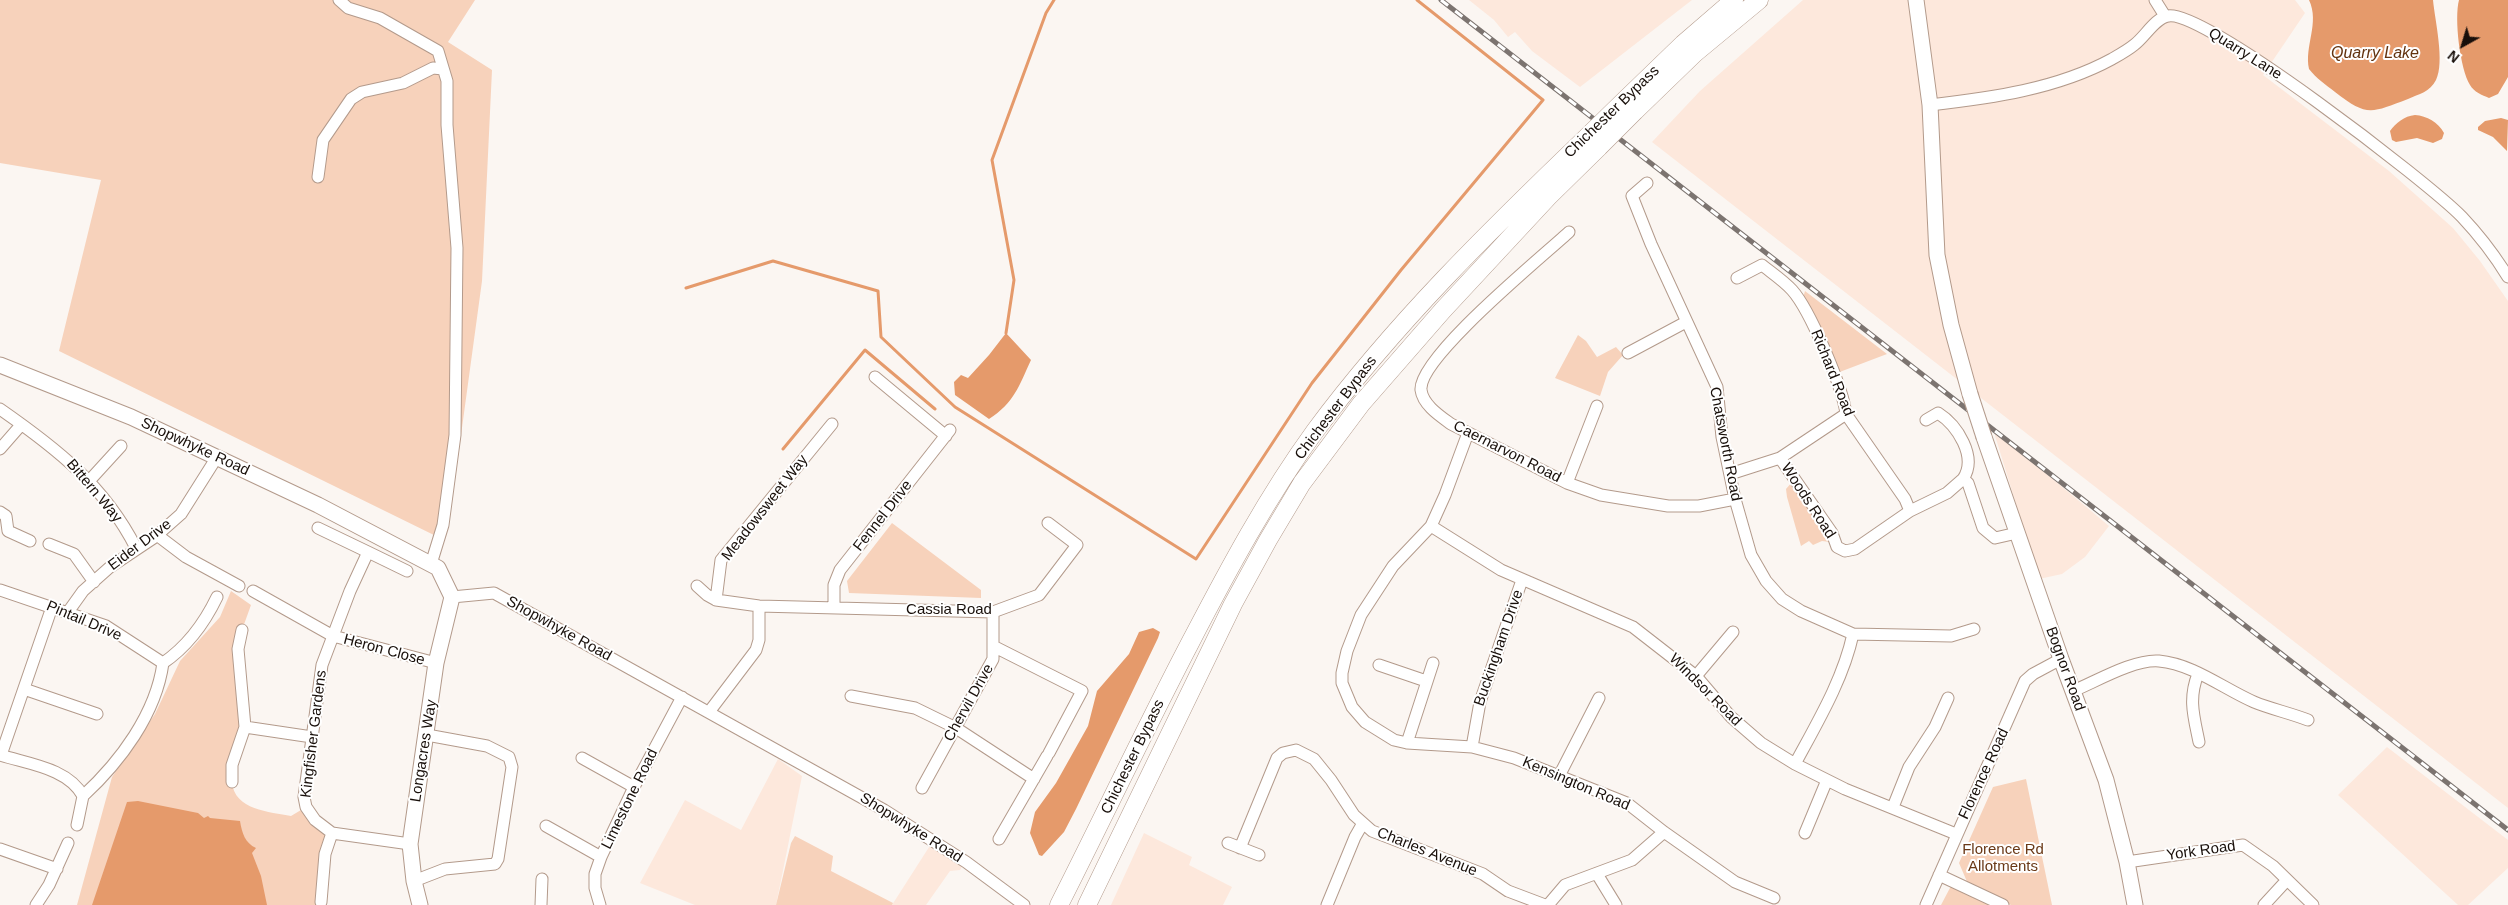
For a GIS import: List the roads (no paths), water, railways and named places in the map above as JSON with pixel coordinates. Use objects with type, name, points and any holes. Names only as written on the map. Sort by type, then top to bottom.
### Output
[{"type":"highway","name":"Chichester Bypass","points":[[1631,105],[1683,44],[1734,0]]},
{"type":"highway","name":"Chichester Bypass","points":[[1059,905],[1143,733],[1215,594],[1253,527],[1314,433],[1348,387],[1427,294],[1631,105],[1759,0]]},
{"type":"highway","name":"Chichester Bypass","points":[[1087,905],[1233,604],[1302,483],[1361,404],[1443,310],[1548,197],[1593,142]]},
{"type":"main road","name":"Bognor Road","points":[[1916,0],[1930,105],[1938,255],[1951,325],[1970,394],[2017,533],[2060,659],[2106,780],[2127,862],[2135,905]]},
{"type":"main road","name":"Shopwhyke Road","points":[[0,364],[131,417],[318,505],[438,568],[452,597]]},
{"type":"main road","name":"Longacres Way","points":[[420,905],[414,881],[410,844],[436,663],[452,597]]},
{"type":"street","points":[[338,0],[348,8],[380,18],[438,51],[447,82],[448,125],[457,248],[455,435],[443,524],[431,564]]},
{"type":"street","points":[[1930,105],[2024,90],[2093,68],[2132,47],[2165,16],[2154,0]]},
{"type":"street","name":"Quarry Lane","points":[[2165,16],[2174,15],[2192,21],[2249,55],[2287,80],[2421,181],[2475,232],[2508,277]]},
{"type":"street","points":[[318,177],[323,140],[351,100],[362,92],[403,83],[432,68],[443,69]]},
{"type":"street","name":"Chatsworth Road","points":[[1647,182],[1632,196],[1716,387],[1722,437],[1734,499],[1751,555],[1766,581],[1782,599],[1801,611],[1853,634],[1951,636],[1974,629]]},
{"type":"street","name":"Caernarvon Road","points":[[1569,232],[1464,327],[1427,371],[1421,392],[1432,409],[1451,424],[1567,482],[1601,495],[1668,506],[1699,506],[1734,499]]},
{"type":"street","name":"Richard Road","points":[[1737,278],[1762,265],[1792,289],[1803,306],[1824,352],[1844,399],[1846,414],[1906,499],[1910,510]]},
{"type":"street","points":[[1628,353],[1686,322]]},
{"type":"street","name":"Fennel Drive","points":[[834,608],[834,585],[840,570],[948,433],[875,378]]},
{"type":"street","points":[[1567,482],[1597,406]]},
{"type":"street","name":"Bittern Way","points":[[0,409],[63,455],[89,481],[128,532],[136,548]]},
{"type":"street","points":[[1910,510],[1948,493],[1963,479],[1968,470],[1968,461],[1956,429],[1938,413],[1926,420]]},
{"type":"street","points":[[1730,474],[1780,458],[1846,414]]},
{"type":"street","name":"Meadowsweet Way","points":[[716,600],[721,560],[832,424]]},
{"type":"street","points":[[0,450],[21,425]]},
{"type":"street","name":"Kensington Road","points":[[1468,433],[1445,495],[1430,526],[1393,566],[1361,615],[1347,651],[1342,673],[1342,683],[1352,706],[1365,722],[1384,735],[1406,743],[1472,747],[1514,758],[1627,803],[1664,832],[1735,882],[1774,898]]},
{"type":"street","points":[[89,481],[121,446]]},
{"type":"street","name":"Eider Drive","points":[[68,612],[83,591],[136,548],[157,535],[184,510],[196,487],[217,457]]},
{"type":"street","name":"Woods Road","points":[[1780,458],[1840,549],[1855,549],[1910,510]]},
{"type":"street","points":[[1963,479],[1968,483],[1987,532],[1995,538],[2017,533]]},
{"type":"street","points":[[0,512],[6,516],[8,531],[30,541]]},
{"type":"street","name":"Cassia Road","points":[[698,586],[707,596],[716,600],[759,606],[993,612],[1038,595],[1077,544],[1048,523]]},
{"type":"street","name":"Windsor Road","points":[[1430,526],[1478,557],[1522,580],[1605,613],[1633,627],[1696,676],[1731,717],[1761,743],[1795,764],[1827,780],[1956,834]]},
{"type":"street","points":[[318,528],[407,571]]},
{"type":"street","points":[[157,535],[186,557],[239,586]]},
{"type":"street","name":"Eider Drive","points":[[49,544],[74,554],[94,582]]},
{"type":"street","name":"Heron Close","points":[[333,636],[368,552]]},
{"type":"street","name":"Buckingham Drive","points":[[1472,747],[1480,702],[1522,580]]},
{"type":"street","name":"Pintail Drive","points":[[0,590],[68,612],[112,630],[163,663]]},
{"type":"street","name":"Heron Close","points":[[253,591],[333,636],[436,663]]},
{"type":"street","name":"Shopwhyke Road","points":[[452,597],[494,593],[922,833],[1024,905]]},
{"type":"street","points":[[77,825],[83,796],[102,778],[132,739],[161,679],[163,663],[175,654],[198,630],[217,597]]},
{"type":"street","points":[[709,712],[756,650],[759,640],[759,606]]},
{"type":"street","points":[[52,607],[1,755],[64,776],[78,786],[83,796]]},
{"type":"street","name":"Chervil Drive","points":[[922,788],[993,659],[995,647],[993,612]]},
{"type":"street","points":[[232,782],[232,765],[245,727],[238,649],[242,630]]},
{"type":"street","points":[[1696,676],[1733,632]]},
{"type":"street","points":[[1795,764],[1838,681],[1849,653],[1853,634]]},
{"type":"street","name":"Kingfisher Gardens","points":[[332,833],[315,820],[306,807],[304,797],[322,665],[333,636]]},
{"type":"street","points":[[995,647],[1082,691],[1048,755],[999,839]]},
{"type":"street","name":"Florence Road","points":[[1926,905],[2025,681],[2033,674],[2060,659]]},
{"type":"street","points":[[2073,691],[2138,664],[2159,661],[2179,666],[2198,674],[2256,703],[2289,712],[2308,720]]},
{"type":"street","points":[[1406,743],[1433,663]]},
{"type":"street","points":[[1380,665],[1426,680]]},
{"type":"street","points":[[2198,674],[2192,689],[2191,700],[2199,742]]},
{"type":"street","points":[[24,689],[97,714]]},
{"type":"street","points":[[852,696],[915,708],[956,728],[1034,779]]},
{"type":"street","name":"Limestone Road","points":[[600,905],[595,888],[595,874],[601,857],[634,787],[682,697]]},
{"type":"street","points":[[1559,776],[1599,698]]},
{"type":"street","points":[[1894,807],[1909,767],[1935,727],[1948,698]]},
{"type":"street","points":[[245,727],[312,737]]},
{"type":"street","points":[[414,881],[445,869],[495,864],[498,859],[512,767],[509,757],[487,746],[427,735]]},
{"type":"street","points":[[1240,848],[1277,758],[1296,750],[1314,759],[1331,780],[1354,815],[1363,824],[1355,837],[1327,905]]},
{"type":"street","points":[[582,758],[634,787]]},
{"type":"street","points":[[1805,833],[1827,780]]},
{"type":"street","name":"Charles Avenue","points":[[1363,824],[1380,835],[1483,874],[1508,891],[1547,905],[1565,885],[1632,860],[1664,832]]},
{"type":"street","points":[[546,826],[601,857]]},
{"type":"street","points":[[321,902],[325,854],[332,833],[410,844]]},
{"type":"street","points":[[36,905],[57,869],[68,843]]},
{"type":"street","points":[[1228,843],[1260,855]]},
{"type":"street","name":"York Road","points":[[2127,862],[2243,845],[2273,866],[2313,905]]},
{"type":"street","points":[[0,849],[57,869]]},
{"type":"street","points":[[1597,874],[1616,905]]},
{"type":"street","points":[[1940,874],[2003,905]]},
{"type":"street","points":[[542,878],[542,905]]},
{"type":"street","points":[[2264,905],[2288,880]]},
{"type":"water","name":"Quarry Lake","points":[[2309,0],[2433,0],[2440,52],[2439,72],[2434,84],[2420,94],[2377,110],[2362,109],[2346,100],[2309,69],[2308,52],[2313,17]]},
{"type":"water","points":[[2459,0],[2508,0],[2508,77],[2498,94],[2489,98],[2478,93],[2472,87],[2463,68],[2457,19]]},
{"type":"water","points":[[2415,115],[2428,118],[2442,129],[2444,133],[2442,139],[2433,143],[2417,138],[2396,142],[2392,140],[2390,131],[2395,125],[2404,118]]},
{"type":"water","points":[[2501,118],[2508,120],[2507,151],[2493,137],[2478,130],[2478,127],[2485,121]]},
{"type":"water","points":[[1006,333],[1031,360],[1015,393],[1004,407],[989,419],[955,395],[954,382],[961,375],[968,378]]},
{"type":"water","points":[[1153,628],[1160,632],[1158,638],[1076,809],[1064,832],[1042,856],[1039,855],[1030,833],[1035,812],[1056,783],[1088,726],[1097,691],[1129,654],[1139,632]]},
{"type":"water","points":[[138,801],[198,813],[204,818],[208,816],[210,818],[240,821],[245,837],[256,848],[252,853],[261,876],[267,905],[92,905],[127,802]]},
{"type":"waterway","points":[[1006,333],[1014,280],[992,160],[1046,13],[1054,0]]},
{"type":"waterway","points":[[686,288],[773,261],[878,291],[881,337],[955,407],[1196,559],[1312,383],[1401,270],[1543,100],[1417,0]]},
{"type":"waterway","points":[[783,449],[865,350],[935,409]]},
{"type":"railway","points":[[1441,0],[2508,830]]},
{"type":"park label","name":"Florence Rd Allotments","points":[[2003,858]]}]
